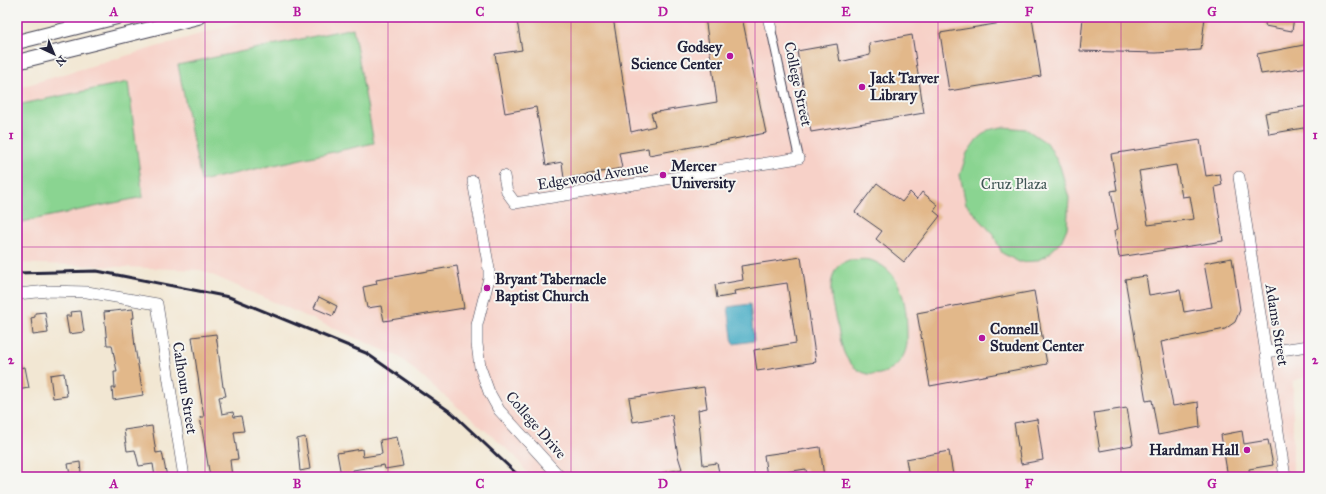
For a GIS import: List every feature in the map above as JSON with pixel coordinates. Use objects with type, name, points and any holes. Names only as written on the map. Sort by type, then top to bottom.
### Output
[{"type":"street","points":[[17,42],[118,17]]},
{"type":"street","points":[[17,62],[198,17]]},
{"type":"street","name":"College Street","points":[[768,17],[799,158]]},
{"type":"street","name":"Edgewood Avenue","points":[[504,176],[507,192],[515,203],[799,158]]},
{"type":"street","name":"Adams Street","points":[[1239,177],[1285,477]]},
{"type":"street","name":"College Drive","points":[[474,181],[489,269],[489,278],[478,325],[477,344],[480,367],[489,392],[500,410],[560,477]]},
{"type":"street","name":"Calhoun Street","points":[[17,294],[48,291],[87,292],[157,304],[184,477]]},
{"type":"street","points":[[1266,352],[1309,346]]},
{"type":"shaded area","name":"Mercer University","points":[[258,17],[1309,17],[1309,376],[1293,381],[1293,477],[530,477],[515,456],[399,357],[201,270],[17,263],[17,88]]},
{"type":"green space","points":[[353,28],[374,143],[201,181],[178,65]]},
{"type":"green space","points":[[128,82],[143,197],[17,223],[17,105]]},
{"type":"green space","name":"Cruz Plaza","points":[[1002,127],[1026,129],[1048,144],[1060,166],[1069,198],[1067,228],[1061,242],[1046,256],[1036,261],[1019,262],[1002,253],[993,234],[966,204],[960,175],[967,153],[977,139],[988,130]]},
{"type":"green space","points":[[849,260],[871,260],[883,267],[891,274],[902,292],[906,314],[907,346],[902,359],[895,366],[884,373],[869,374],[856,369],[846,357],[843,350],[832,304],[831,287],[833,276],[837,267]]},
{"type":"water","points":[[750,304],[754,341],[733,344],[728,307]]},
{"type":"building","points":[[529,17],[613,17],[631,132],[655,126],[651,113],[717,102],[705,17],[742,17],[766,133],[649,155],[648,148],[619,153],[622,168],[564,179],[562,162],[546,165],[536,107],[505,113],[495,54],[522,50],[517,21],[529,19]]},
{"type":"building","points":[[1083,17],[1205,17],[1201,50],[1156,53],[1080,51]]},
{"type":"building","points":[[1266,17],[1294,17],[1292,31],[1265,26]]},
{"type":"building","points":[[1032,18],[1041,76],[949,91],[940,33]]},
{"type":"building","name":"Jack Tarver Library","points":[[912,35],[924,113],[811,132],[797,51],[837,44],[840,62],[870,55],[869,43]]},
{"type":"building","points":[[1309,44],[1309,67],[1261,74],[1257,54]]},
{"type":"building","points":[[1309,106],[1309,127],[1269,134],[1265,113]]},
{"type":"building","points":[[1200,140],[1206,176],[1220,174],[1222,185],[1215,187],[1223,241],[1119,257],[1114,231],[1118,229],[1111,191],[1117,190],[1111,154]],"holes":[[[1176,165],[1182,197],[1190,196],[1194,219],[1148,225],[1139,171]]]},
{"type":"building","points":[[877,183],[902,202],[910,192],[917,199],[922,192],[938,205],[934,211],[940,216],[904,262],[876,239],[882,231],[855,212]]},
{"type":"building","points":[[801,257],[816,362],[757,371],[754,350],[796,343],[787,283],[734,291],[735,295],[717,298],[715,285],[743,280],[741,266]]},
{"type":"building","points":[[1232,258],[1240,310],[1235,322],[1225,329],[1161,342],[1173,406],[1198,402],[1200,427],[1158,435],[1152,400],[1146,401],[1125,279],[1146,276],[1149,295],[1180,290],[1184,312],[1212,307],[1204,263]]},
{"type":"building","points":[[457,266],[464,308],[384,321],[381,306],[367,308],[363,287],[377,284],[376,280]]},
{"type":"building","name":"Connell Student Center","points":[[1034,291],[1047,364],[930,386],[917,313]]},
{"type":"building","points":[[319,297],[337,306],[333,316],[314,308]]},
{"type":"building","points":[[133,309],[134,318],[132,318],[135,347],[143,395],[113,400],[112,388],[115,388],[114,372],[117,372],[112,345],[107,345],[104,312]]},
{"type":"building","points":[[81,311],[84,332],[69,334],[66,316],[71,316],[70,312]]},
{"type":"building","points":[[45,312],[48,333],[33,335],[31,318],[35,317],[35,313]]},
{"type":"building","points":[[216,334],[223,387],[226,396],[219,397],[222,414],[233,412],[234,417],[241,416],[244,431],[234,432],[238,459],[230,460],[232,477],[210,477],[200,417],[204,417],[192,337]]},
{"type":"building","points":[[25,367],[29,388],[17,390],[17,368]]},
{"type":"building","points":[[64,373],[67,396],[53,398],[50,375]]},
{"type":"building","points":[[704,387],[707,408],[698,410],[703,465],[717,463],[720,477],[663,477],[662,473],[682,469],[678,456],[672,415],[633,422],[629,398]]},
{"type":"building","points":[[1127,408],[1133,445],[1100,451],[1094,413]]},
{"type":"building","points":[[1037,419],[1043,460],[1021,464],[1014,423]]},
{"type":"building","points":[[152,426],[156,453],[162,452],[167,477],[155,477],[153,464],[139,466],[135,450],[127,451],[124,430]]},
{"type":"building","name":"Hardman Hall","points":[[1242,431],[1244,444],[1268,440],[1273,465],[1249,469],[1250,477],[1228,477],[1221,435]]},
{"type":"building","points":[[305,437],[310,469],[300,471],[297,439]]},
{"type":"building","points":[[397,437],[403,466],[385,469],[384,465],[353,470],[353,473],[341,475],[337,453],[362,449],[363,457],[382,454],[380,440]]},
{"type":"building","points":[[820,447],[824,477],[807,477],[806,469],[786,472],[787,477],[767,477],[764,455]]},
{"type":"building","points":[[949,451],[953,475],[941,477],[909,477],[906,459]]},
{"type":"building","points":[[80,462],[81,473],[70,475],[68,464]]},
{"type":"railway","points":[[17,273],[97,271],[229,297],[366,353],[452,413],[520,477]]},
{"type":"place","name":"Godsey Science Center","points":[[730,56]]},
{"type":"place","name":"Jack Tarver Library","points":[[862,87]]},
{"type":"place","name":"Mercer University","points":[[663,175]]},
{"type":"place","name":"Bryant Tabernacle Baptist Church","points":[[487,288]]},
{"type":"place","name":"Connell Student Center","points":[[982,338]]},
{"type":"place","name":"Hardman Hall","points":[[1247,450]]}]
